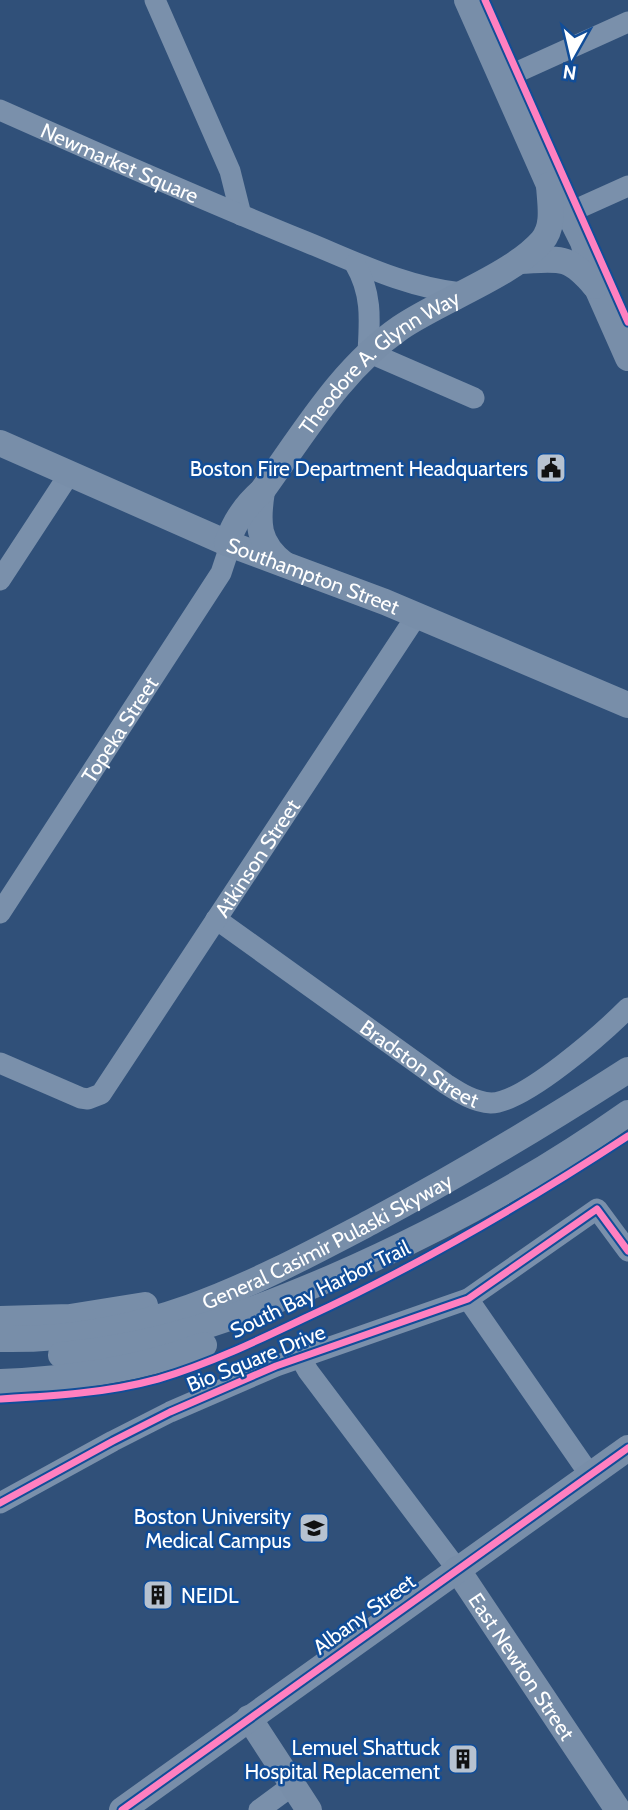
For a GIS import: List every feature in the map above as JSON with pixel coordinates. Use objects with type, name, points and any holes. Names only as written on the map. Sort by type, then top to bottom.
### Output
[{"type":"main road","points":[[467,0],[549,185],[568,214],[586,250],[597,288]]},
{"type":"main road","points":[[520,261],[536,248],[549,231],[549,185]]},
{"type":"main road","points":[[520,261],[564,260],[580,269],[621,323],[628,358]]},
{"type":"main road","name":"Theodore A. Glynn Way","points":[[227,543],[239,514],[262,491],[333,393],[368,352],[428,310],[520,261]]},
{"type":"main road","name":"Southampton Street","points":[[0,443],[227,543],[417,615],[628,705]]},
{"type":"main road","points":[[262,491],[259,520],[264,544],[289,567]]},
{"type":"main road","name":"General Casimir Pulaski Skyway","points":[[0,1339],[66,1336],[141,1323],[202,1304],[268,1275],[443,1182],[628,1070]]},
{"type":"main road","name":"General Casimir Pulaski Skyway","points":[[0,1357],[72,1354],[171,1337],[226,1321],[349,1269],[486,1200],[628,1112]]},
{"type":"main road","points":[[0,1382],[59,1379],[111,1371],[183,1353],[285,1309],[349,1269]]},
{"type":"main road","points":[[0,1319],[70,1317],[118,1310],[180,1297],[220,1283],[268,1275]]},
{"type":"main road","name":"Albany Street","points":[[122,1810],[628,1448]]},
{"type":"main road","name":"East Newton Street","points":[[457,1569],[618,1810]]},
{"type":"main road","points":[[249,1718],[309,1810]]},
{"type":"street","name":"Newmarket Square","points":[[155,0],[230,171],[241,215]]},
{"type":"street","points":[[502,79],[628,22]]},
{"type":"street","name":"Newmarket Square","points":[[0,110],[355,264],[416,285],[461,293]]},
{"type":"street","points":[[568,214],[628,186]]},
{"type":"street","points":[[355,264],[368,292],[368,352],[474,398]]},
{"type":"street","points":[[0,580],[70,473]]},
{"type":"street","name":"Topeka Street","points":[[0,913],[221,573],[227,555],[227,543]]},
{"type":"street","name":"Atkinson Street","points":[[0,1063],[81,1098],[95,1097],[106,1089],[417,615]]},
{"type":"street","name":"Bradston Street","points":[[216,919],[446,1084],[462,1095],[478,1101],[492,1103],[504,1100],[533,1086],[610,1026],[628,1008]]},
{"type":"street","name":"Bio Square Drive","points":[[0,1503],[170,1412],[300,1357],[468,1299],[597,1209],[628,1251]]},
{"type":"street","points":[[468,1299],[590,1475]]},
{"type":"street","name":"East Newton Street","points":[[300,1357],[457,1569]]},
{"type":"street","points":[[260,1810],[293,1785]]},
{"type":"cycle path","points":[[485,0],[628,322]]},
{"type":"cycle path","name":"South Bay Harbor Trail","points":[[0,1399],[80,1393],[139,1384],[233,1352],[347,1298],[429,1255],[510,1210],[628,1136]]},
{"type":"cycle path","points":[[0,1503],[170,1412],[276,1366],[468,1299],[597,1209],[628,1251]]},
{"type":"cycle path","points":[[122,1810],[628,1448]]},
{"type":"place","name":"Boston Fire Department Headquarters","points":[[551,468]]},
{"type":"place","name":"Boston University Medical Campus","points":[[314,1528]]},
{"type":"place","name":"NEIDL","points":[[158,1595]]},
{"type":"place","name":"Lemuel Shattuck Hospital Replacement","points":[[463,1759]]}]
